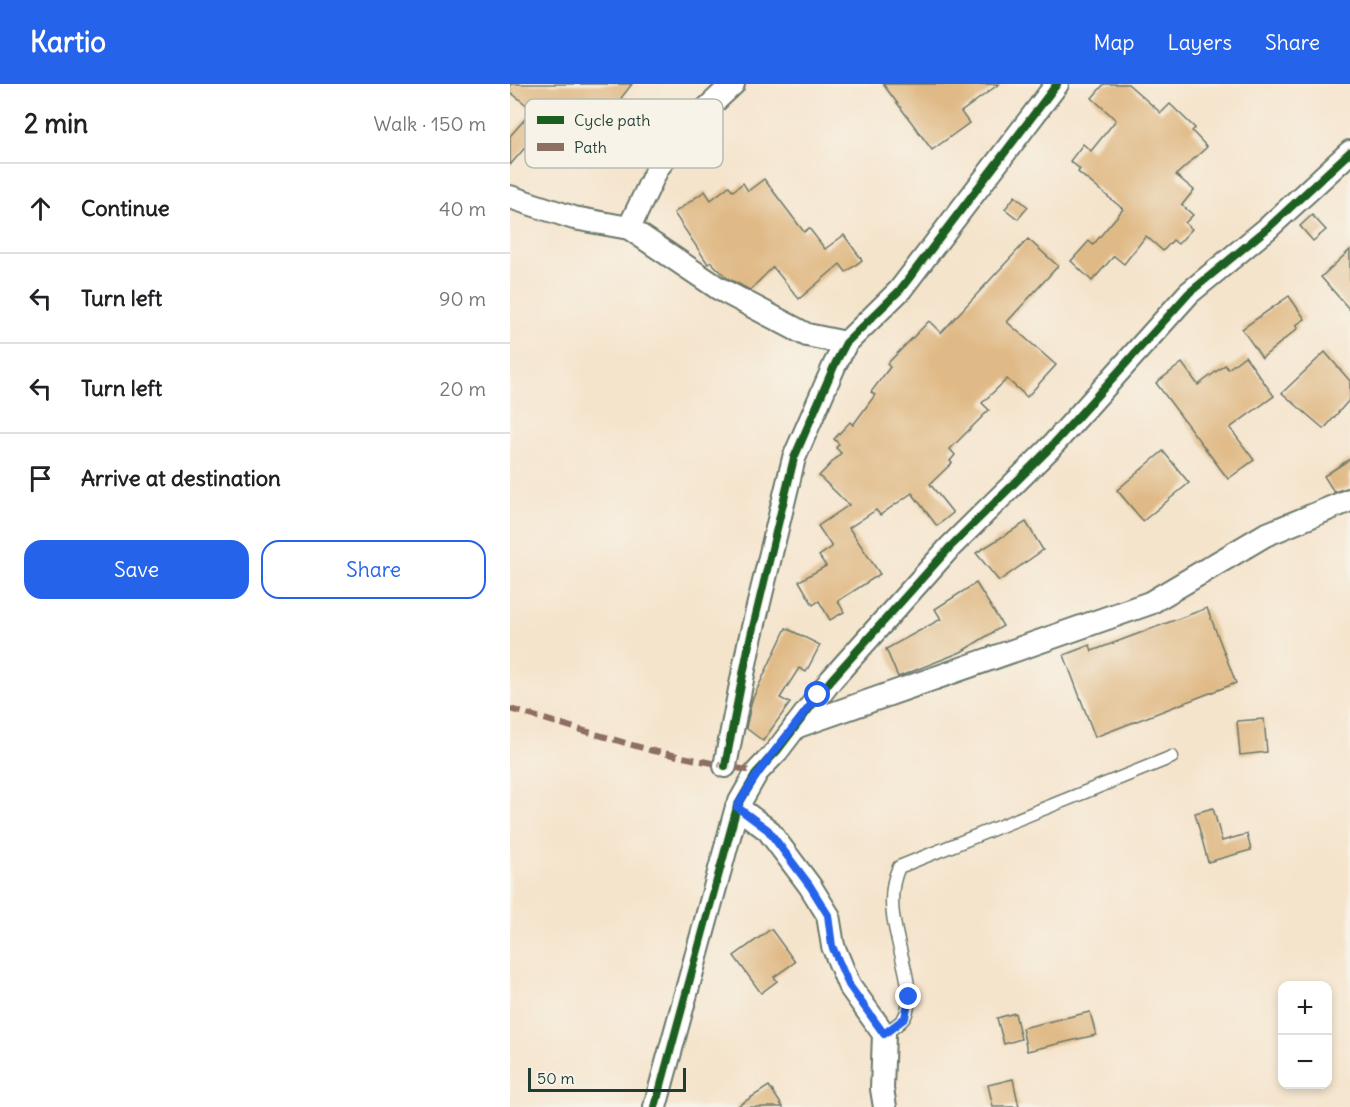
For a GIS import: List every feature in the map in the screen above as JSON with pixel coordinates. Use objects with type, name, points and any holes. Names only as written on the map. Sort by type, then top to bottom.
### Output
[{"type":"street","points":[[717,99],[733,84]]},
{"type":"street","points":[[725,766],[749,644],[794,458],[846,343],[900,290],[1057,84]]},
{"type":"street","points":[[655,1107],[737,807],[758,772],[831,680],[911,589],[1049,449],[1189,293],[1268,228],[1350,152]]},
{"type":"street","points":[[629,228],[658,168]]},
{"type":"street","points":[[510,197],[574,218],[629,228],[718,288],[807,335],[846,343]]},
{"type":"street","points":[[795,727],[1150,603],[1265,535],[1350,500]]},
{"type":"street","points":[[737,807],[768,830],[810,886],[828,915],[832,946],[849,985],[884,1034],[882,1089],[885,1107]]},
{"type":"lane","points":[[884,1034],[905,1018],[909,997],[892,915],[893,879],[899,867],[1172,757]]},
{"type":"building","points":[[510,84],[632,84],[622,99],[525,99],[525,104],[510,92]]},
{"type":"building","points":[[883,84],[999,84],[961,112],[969,123],[932,150]]},
{"type":"building","points":[[1104,84],[1128,84],[1161,113],[1170,104],[1195,128],[1192,131],[1207,147],[1176,175],[1194,190],[1182,205],[1193,215],[1185,223],[1192,229],[1178,244],[1173,240],[1163,251],[1146,236],[1124,264],[1114,256],[1092,281],[1071,261],[1089,241],[1093,245],[1123,209],[1078,172],[1080,169],[1070,161],[1083,144],[1091,151],[1116,120],[1092,98]]},
{"type":"building","points":[[525,119],[525,148],[510,165],[510,136]]},
{"type":"building","points":[[764,179],[804,232],[809,228],[825,249],[844,235],[862,260],[846,272],[840,264],[799,299],[773,267],[750,290],[727,278],[711,262],[708,264],[674,213],[705,191],[711,200],[729,186],[733,191],[743,183],[748,191]]},
{"type":"building","points":[[1015,196],[1028,207],[1018,219],[1005,209]]},
{"type":"building","points":[[1312,215],[1326,230],[1313,241],[1300,226]]},
{"type":"building","points":[[1028,239],[1058,266],[1007,322],[1056,365],[1027,397],[1007,379],[982,403],[989,410],[950,449],[955,455],[950,461],[952,463],[930,484],[953,513],[937,526],[912,493],[880,515],[876,510],[849,528],[880,574],[838,601],[844,612],[830,620],[819,601],[813,605],[799,581],[826,566],[819,556],[832,547],[818,526],[849,505],[819,476],[841,453],[836,448],[839,444],[834,439],[850,422],[853,425],[875,395],[871,392],[890,367],[887,364],[929,321],[941,333]]},
{"type":"building","points":[[1350,250],[1350,310],[1321,277]]},
{"type":"building","points":[[1289,296],[1305,319],[1296,325],[1298,328],[1262,358],[1242,329]]},
{"type":"building","points":[[1325,352],[1350,381],[1350,399],[1324,429],[1282,393]]},
{"type":"building","points":[[1245,356],[1274,396],[1230,428],[1254,460],[1228,479],[1156,383],[1182,363],[1198,385],[1225,365],[1228,369]]},
{"type":"building","points":[[1163,451],[1189,483],[1143,521],[1117,490]]},
{"type":"building","points":[[1350,459],[1350,487],[1334,492],[1324,476]]},
{"type":"building","points":[[1026,522],[1043,550],[999,581],[976,553]]},
{"type":"building","points":[[976,583],[1003,626],[961,652],[898,677],[886,649],[941,619],[935,609]]},
{"type":"building","points":[[1207,608],[1236,683],[1095,737],[1064,655],[1090,645],[1092,651]]},
{"type":"building","points":[[786,628],[820,645],[806,672],[799,668],[780,698],[790,703],[763,741],[746,728],[752,700]]},
{"type":"building","points":[[1264,719],[1267,752],[1240,755],[1237,721]]},
{"type":"building","points":[[1213,808],[1222,841],[1247,834],[1251,850],[1208,862],[1195,813]]},
{"type":"building","points":[[771,929],[795,962],[774,977],[777,981],[761,993],[734,956]]},
{"type":"building","points":[[1090,1012],[1096,1035],[1027,1051],[1022,1028]]},
{"type":"building","points":[[1015,1013],[1021,1039],[1004,1044],[997,1018]]},
{"type":"building","points":[[1013,1079],[1019,1107],[993,1107],[988,1085]]},
{"type":"building","points":[[769,1086],[783,1107],[736,1107]]},
{"type":"marked path","points":[[510,709],[653,751],[757,772]]},
{"type":"cycle path","points":[[725,766],[749,644],[794,458],[835,364],[846,343],[900,290],[1057,84]]},
{"type":"cycle path","points":[[655,1107],[737,807],[757,772],[777,751],[831,680],[950,547],[1049,449],[1189,293],[1268,228],[1350,152]]},
{"type":"route","points":[[818,695],[777,751],[758,772],[737,807],[768,830],[810,886],[828,915],[832,946],[849,985],[884,1034],[905,1018],[909,997]]}]
